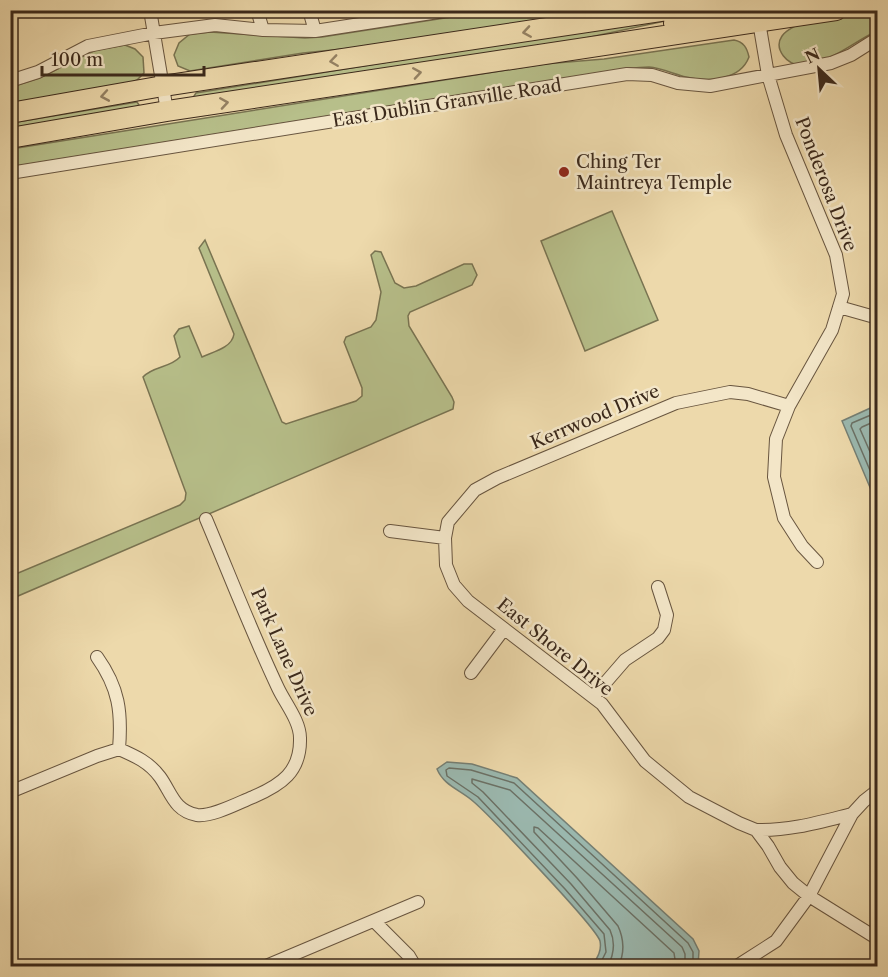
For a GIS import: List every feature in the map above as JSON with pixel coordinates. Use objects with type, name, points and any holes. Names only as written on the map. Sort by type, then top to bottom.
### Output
[{"type":"main road","points":[[10,113],[163,86],[667,10]]},
{"type":"main road","points":[[552,53],[728,10]]},
{"type":"main road","points":[[758,16],[775,10]]},
{"type":"main road","name":"East Dublin Granville Road","points":[[10,138],[167,111],[552,53],[758,16],[836,10]]},
{"type":"street","points":[[150,10],[167,111]]},
{"type":"street","points":[[257,10],[263,30]]},
{"type":"street","points":[[309,10],[315,32]]},
{"type":"street","points":[[10,81],[38,72],[88,46],[154,33],[215,25],[315,32],[451,10]]},
{"type":"street","name":"Ponderosa Drive","points":[[758,16],[768,75],[786,135],[836,255],[843,294],[832,330],[789,406],[776,439],[774,477],[784,518],[802,546],[817,562]]},
{"type":"street","name":"East Dublin Granville Road","points":[[10,173],[627,74],[652,75],[678,83],[710,86],[831,63],[850,55],[878,38]]},
{"type":"street","points":[[839,307],[878,318]]},
{"type":"street","name":"Kerrwood Drive","points":[[445,538],[448,522],[475,490],[496,478],[676,403],[730,392],[748,394],[789,406]]},
{"type":"street","name":"Park Lane Drive","points":[[119,749],[142,759],[160,777],[179,807],[197,815],[216,812],[271,789],[286,779],[297,764],[301,736],[278,689],[206,519]]},
{"type":"street","points":[[390,531],[445,538]]},
{"type":"street","name":"East Shore Drive","points":[[445,538],[446,565],[454,585],[468,601],[602,704],[645,761],[689,797],[756,830],[777,831],[802,827],[852,814]]},
{"type":"street","points":[[592,697],[625,660],[658,638],[664,630],[667,615],[658,587]]},
{"type":"street","points":[[471,673],[504,629]]},
{"type":"street","points":[[10,792],[119,749],[121,723],[117,694],[107,671],[97,657]]},
{"type":"street","points":[[737,966],[776,941],[809,896],[852,814],[878,790]]},
{"type":"street","points":[[756,830],[793,883],[809,896],[878,939]]},
{"type":"street","points":[[266,966],[417,902]]},
{"type":"street","points":[[374,921],[409,956],[415,966]]},
{"type":"green space","points":[[490,11],[596,11],[411,42],[303,53],[190,71],[178,66],[174,55],[179,43],[190,34],[210,32],[322,37]]},
{"type":"green space","points":[[877,11],[877,31],[841,52],[822,61],[801,65],[791,63],[783,56],[779,46],[782,36],[797,25]]},
{"type":"green space","points":[[698,12],[698,14],[539,48],[195,98],[194,96],[196,93]]},
{"type":"green space","points":[[734,40],[744,46],[749,57],[738,71],[722,78],[694,79],[649,67],[629,68],[11,167],[11,149],[544,64],[604,59]]},
{"type":"green space","points":[[125,45],[135,49],[143,57],[144,73],[137,80],[128,84],[11,105],[11,87],[39,78],[96,50]]},
{"type":"green space","points":[[137,102],[139,105],[136,108],[11,128],[11,123]]},
{"type":"green space","points":[[612,211],[658,320],[585,351],[541,241]]},
{"type":"green space","points":[[205,240],[282,422],[286,424],[356,401],[362,396],[362,388],[344,342],[346,337],[371,327],[376,320],[381,292],[371,255],[375,251],[381,252],[395,283],[404,288],[416,286],[464,264],[472,264],[477,275],[472,285],[410,312],[408,316],[409,326],[452,397],[453,409],[11,599],[11,576],[180,505],[185,500],[186,493],[143,377],[180,357],[174,336],[179,329],[189,326],[202,357],[221,349],[233,339],[234,334],[199,248]]},
{"type":"water","points":[[877,405],[877,504],[842,421]]},
{"type":"water","points":[[447,762],[472,764],[517,778],[693,939],[699,951],[698,966],[592,966],[600,948],[600,941],[594,932],[542,872],[484,812],[444,780],[437,769]]},
{"type":"place","name":"Ching Ter Maintreya Temple","points":[[564,172]]}]
